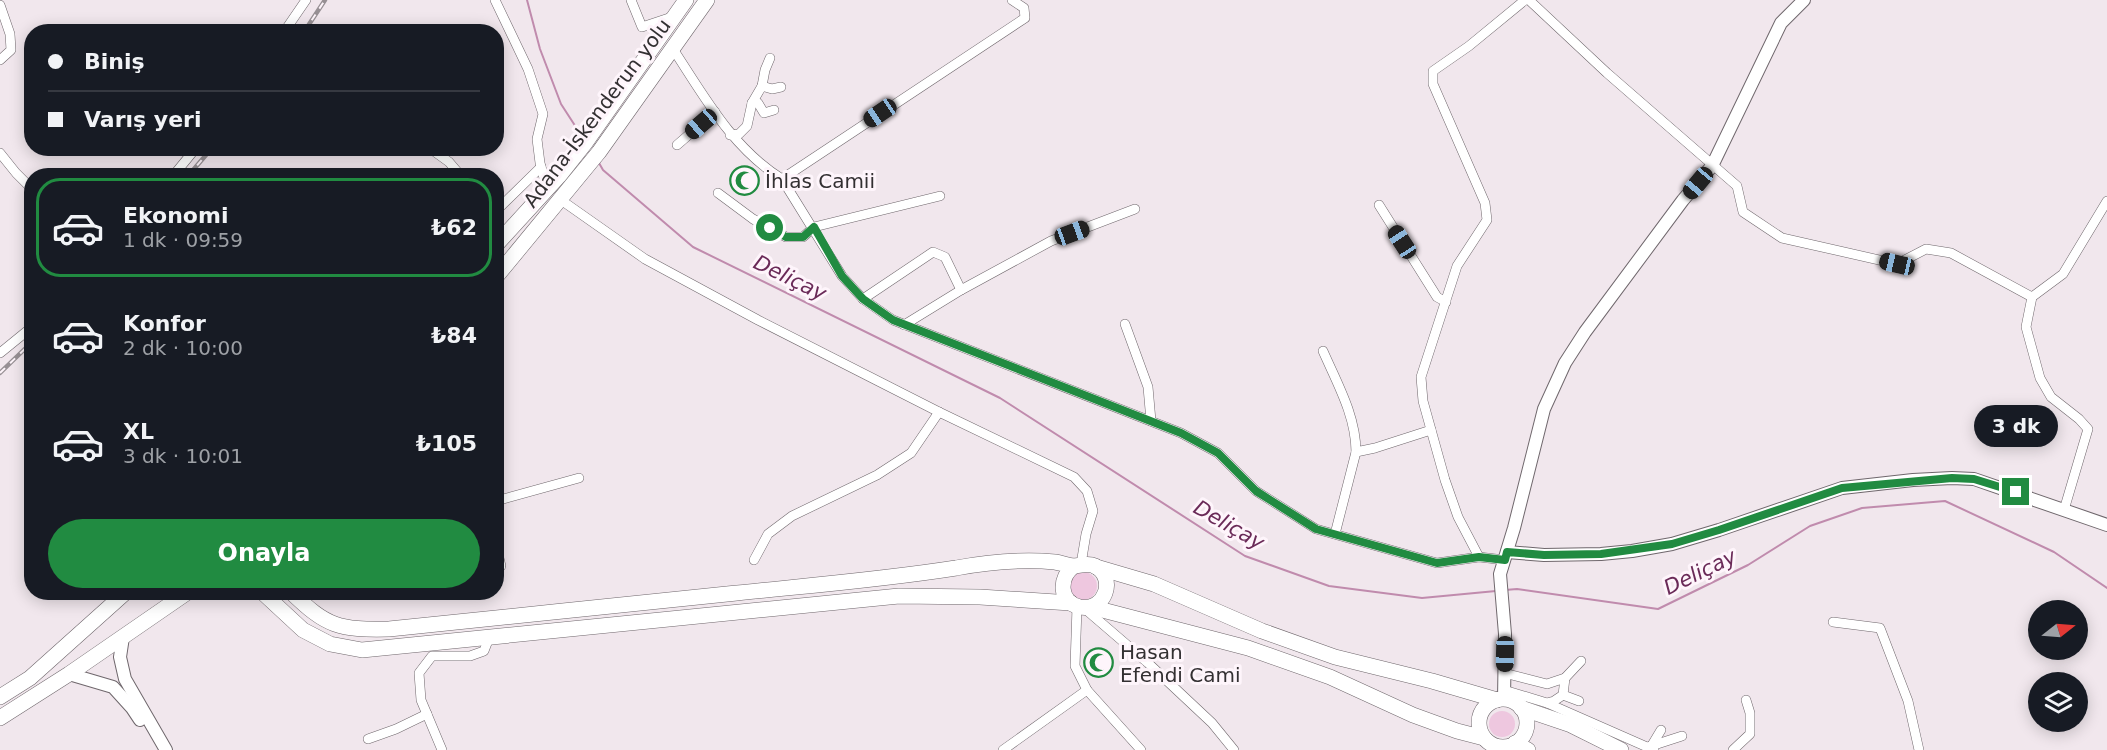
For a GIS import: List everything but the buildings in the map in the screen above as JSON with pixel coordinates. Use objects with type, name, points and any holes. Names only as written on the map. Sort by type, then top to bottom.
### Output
[{"type":"highway","name":"Adana-İskenderun yolu","points":[[504,236],[559,176],[611,109],[686,0]]},
{"type":"highway","name":"Adana-İskenderun yolu","points":[[504,268],[573,186],[624,119],[706,0]]},
{"type":"highway","points":[[271,600],[303,630],[330,644],[362,650],[899,596],[980,597],[1081,606],[1248,648],[1330,677],[1413,715],[1484,738],[1489,742],[1511,747],[1524,734],[1526,727],[1521,708],[1501,696],[1335,657],[1262,631],[1154,584],[1084,565],[1056,562],[1001,561],[944,570],[770,590],[389,629],[355,630],[332,624],[313,613],[299,600]]},
{"type":"highway","points":[[1084,565],[1105,577],[1106,591],[1098,604],[1081,606],[1063,591],[1062,583],[1068,570],[1084,565]]},
{"type":"highway","points":[[0,698],[30,678],[117,600]]},
{"type":"highway","points":[[0,718],[176,600]]},
{"type":"highway","points":[[1484,738],[1479,718],[1485,706],[1501,696]]},
{"type":"highway","points":[[1521,708],[1571,725],[1621,750]]},
{"type":"street","points":[[290,24],[306,0]]},
{"type":"street","points":[[495,0],[528,69],[543,114],[537,139],[547,189]]},
{"type":"street","points":[[631,0],[642,27],[674,17]]},
{"type":"street","points":[[782,179],[1025,18],[1024,8],[1012,0]]},
{"type":"street","points":[[1479,557],[1458,518],[1423,401],[1421,377],[1458,266],[1487,220],[1485,204],[1433,84],[1433,71],[1527,0],[1737,186],[1743,212],[1782,237],[1897,264],[1926,249],[1951,253],[2032,297]]},
{"type":"street","points":[[1682,736],[1651,748],[1547,703],[1501,696],[1504,673],[1504,617],[1500,574],[1544,409],[1565,363],[1627,275],[1683,200],[1712,166],[1781,23],[1804,0]]},
{"type":"street","points":[[0,5],[12,42],[11,50],[0,60]]},
{"type":"street","points":[[673,49],[730,135],[768,170],[782,179],[814,227],[842,276],[863,299],[904,325],[1181,433],[1218,453],[1256,491],[1316,529],[1437,563],[1479,557],[1601,554],[1672,544],[1842,488],[1952,478],[1974,479],[2107,525]]},
{"type":"street","points":[[730,135],[739,134],[747,126],[752,103],[762,86],[770,57]]},
{"type":"street","points":[[762,86],[772,89],[781,87]]},
{"type":"street","points":[[752,103],[758,103],[764,113],[774,110]]},
{"type":"street","points":[[677,145],[715,112]]},
{"type":"street","points":[[0,153],[24,181]]},
{"type":"street","points":[[180,168],[189,156]]},
{"type":"street","points":[[440,156],[454,168]]},
{"type":"street","points":[[504,203],[541,167]]},
{"type":"street","points":[[718,193],[753,219],[786,237],[803,237],[814,227],[940,196]]},
{"type":"street","points":[[561,200],[645,259],[758,320],[939,412],[1074,477],[1087,491],[1093,511],[1086,534],[1084,565]]},
{"type":"street","points":[[2064,510],[2088,429],[2051,397],[2040,378],[2026,327],[2032,297],[2063,274],[2107,201]]},
{"type":"street","points":[[1379,205],[1437,297],[1446,302]]},
{"type":"street","points":[[904,325],[961,290],[1051,241],[1135,209]]},
{"type":"street","points":[[863,299],[933,252],[945,257],[961,290]]},
{"type":"street","points":[[1125,324],[1148,387],[1151,421]]},
{"type":"street","points":[[0,353],[24,334]]},
{"type":"street","points":[[1323,351],[1351,417],[1356,440],[1356,452],[1335,534]]},
{"type":"street","points":[[754,560],[768,534],[792,516],[877,475],[911,453],[939,412]]},
{"type":"street","points":[[1356,452],[1431,430]]},
{"type":"street","points":[[504,499],[579,478]]},
{"type":"street","points":[[1081,606],[1075,666],[1087,690],[1141,750]]},
{"type":"street","points":[[1081,606],[1148,663],[1212,723],[1233,750]]},
{"type":"street","points":[[1833,622],[1880,628],[1908,701],[1919,750]]},
{"type":"street","points":[[123,637],[120,657],[125,679],[166,750]]},
{"type":"street","points":[[442,750],[421,700],[419,673],[432,656],[470,656],[484,651],[489,638]]},
{"type":"street","points":[[1504,673],[1547,684],[1565,678],[1581,661]]},
{"type":"street","points":[[69,674],[113,687],[132,708],[159,750]]},
{"type":"street","points":[[1547,703],[1563,695],[1565,678]]},
{"type":"street","points":[[1003,750],[1087,690]]},
{"type":"street","points":[[1563,695],[1579,701]]},
{"type":"street","points":[[1733,750],[1750,734],[1750,713],[1746,700]]},
{"type":"street","points":[[368,739],[427,714]]},
{"type":"street","points":[[1651,748],[1661,730]]},
{"type":"shaded area","points":[[1083,572],[1093,576],[1097,586],[1093,596],[1083,600],[1073,596],[1069,586],[1073,576]]},
{"type":"shaded area","points":[[1502,711],[1511,715],[1515,724],[1511,733],[1502,737],[1493,733],[1489,724],[1493,715]]},
{"type":"waterway","name":"Deliçay","points":[[527,0],[540,49],[561,104],[583,138]]},
{"type":"waterway","name":"Deliçay","points":[[599,163],[603,170],[693,247],[1000,398],[1245,556],[1329,586],[1422,598],[1496,591]]},
{"type":"waterway","name":"Deliçay","points":[[1505,590],[1517,589],[1658,609],[1748,565],[1810,526],[1862,508],[1945,501],[2054,552],[2107,588]]},
{"type":"railway","points":[[309,24],[325,0]]},
{"type":"railway","points":[[195,168],[205,156]]},
{"type":"railway","points":[[0,373],[24,350]]},
{"type":"place","name":"İhlas Camii","points":[[744,181]]},
{"type":"place","name":"Hasan Efendi Cami","points":[[1099,663]]},
{"type":"route","points":[[770,228],[786,237],[803,237],[814,227],[842,276],[863,299],[893,320],[1181,433],[1218,453],[1256,491],[1316,529],[1437,563],[1479,557],[1505,560],[1507,552],[1544,555],[1601,554],[1672,544],[1842,488],[1952,478],[1974,479],[2016,492]]}]
